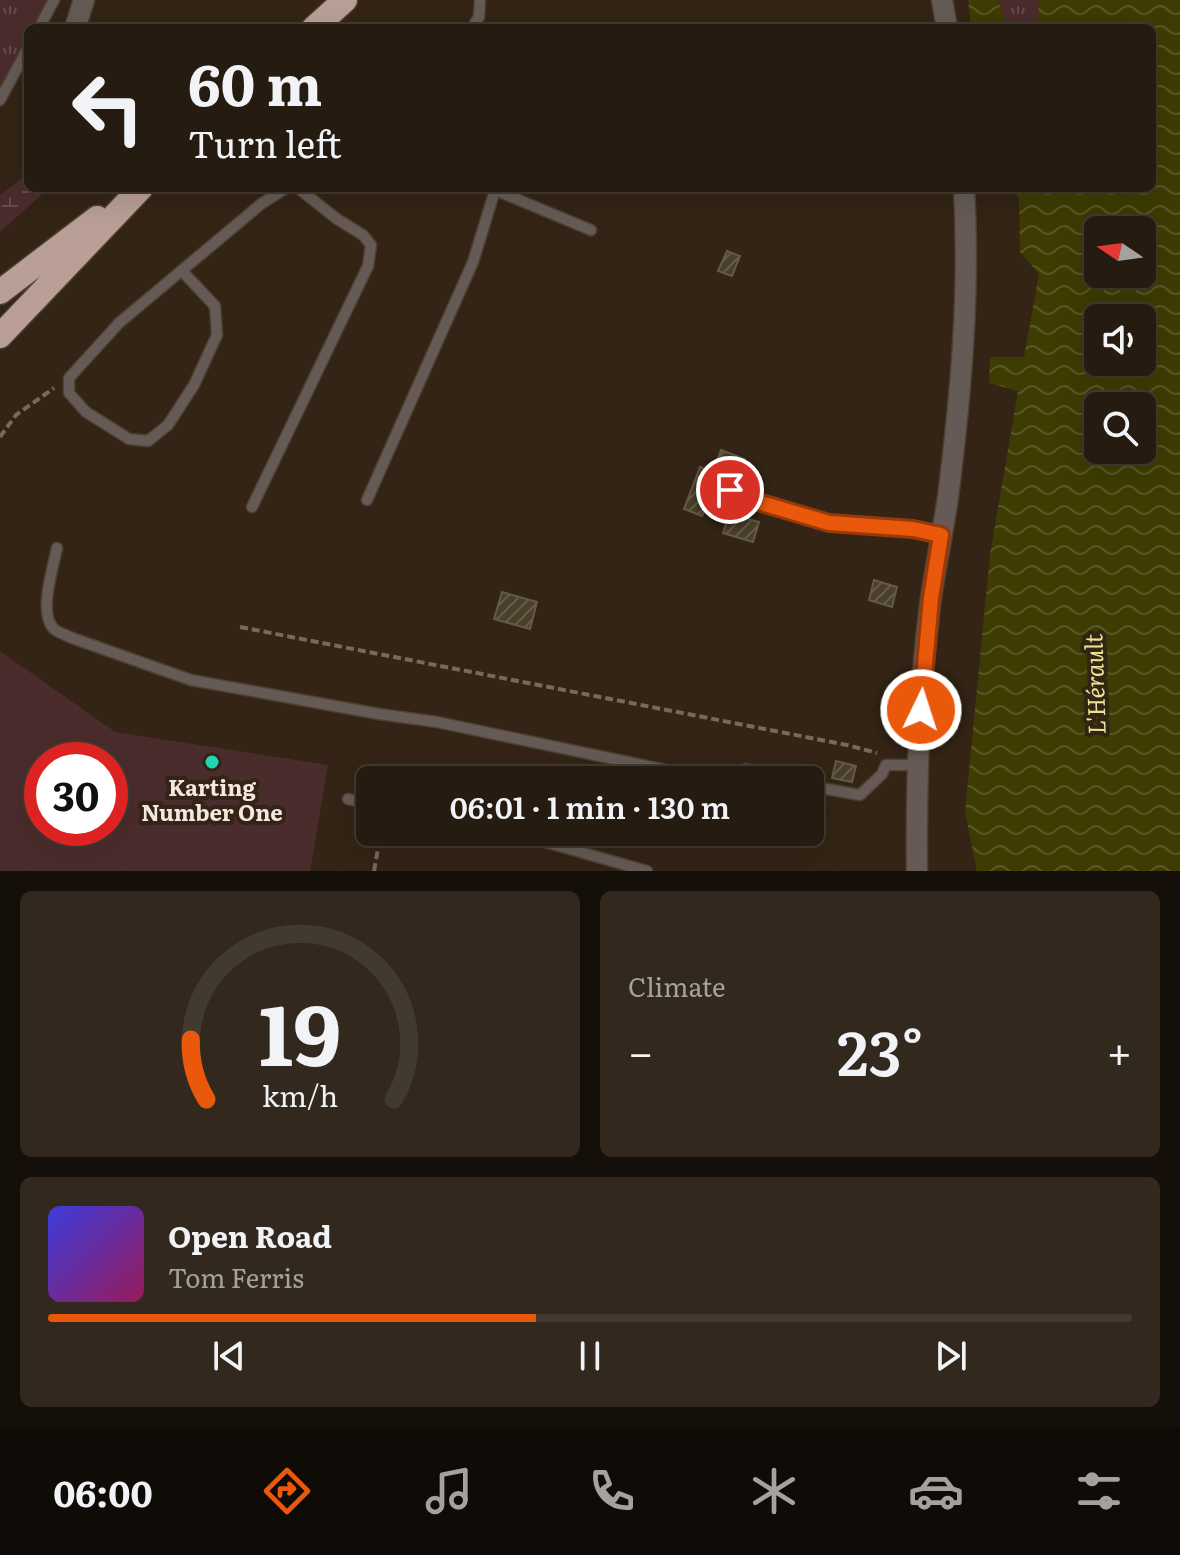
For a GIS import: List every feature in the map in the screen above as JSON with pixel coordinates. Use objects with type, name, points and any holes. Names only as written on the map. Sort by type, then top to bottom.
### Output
[{"type":"highway","points":[[318,24],[345,0]]},
{"type":"highway","points":[[0,292],[135,192]]},
{"type":"highway","points":[[0,336],[137,192]]},
{"type":"street","points":[[76,24],[84,0]]},
{"type":"street","points":[[942,0],[946,24]]},
{"type":"street","points":[[917,871],[917,765],[925,654],[955,438],[965,330],[964,192]]},
{"type":"lane","points":[[41,24],[54,0]]},
{"type":"lane","points":[[475,24],[479,17],[480,0]]},
{"type":"lane","points":[[0,100],[24,55]]},
{"type":"lane","points":[[182,271],[215,306],[217,335],[194,385],[168,425],[148,441],[129,439],[86,412],[69,393],[69,378],[119,323],[261,204],[280,192]]},
{"type":"lane","points":[[252,507],[368,266],[371,245],[363,235],[303,192]]},
{"type":"lane","points":[[367,500],[473,262],[491,192]]},
{"type":"lane","points":[[499,192],[591,230]]},
{"type":"lane","points":[[730,490],[758,502],[829,523],[913,529],[941,535]]},
{"type":"lane","points":[[57,548],[47,601],[48,616],[53,628],[72,638],[191,680],[437,722],[647,766]]},
{"type":"lane","points":[[824,789],[860,795],[882,774],[886,765],[917,765]]},
{"type":"lane","points":[[348,799],[356,801]]},
{"type":"lane","points":[[559,846],[647,871]]},
{"type":"path","points":[[0,437],[16,415],[69,378]]},
{"type":"path","points":[[240,627],[847,745],[917,765]]},
{"type":"path","points":[[374,871],[378,846]]},
{"type":"green space","points":[[0,0],[55,0],[43,24],[24,24],[24,61],[0,108]]},
{"type":"green space","points":[[998,0],[1039,0],[1037,24],[1006,24]]},
{"type":"green space","points":[[24,177],[24,192],[45,192],[0,232],[0,195]]},
{"type":"green space","name":"Karting Number One","points":[[0,651],[115,732],[328,765],[310,871],[0,871]]},
{"type":"water","points":[[968,0],[998,0],[1006,24],[971,24]]},
{"type":"water","name":"L'Hérault","points":[[1039,0],[1180,0],[1180,871],[977,871],[965,812],[990,555],[1018,391],[989,383],[990,357],[1024,357],[1039,274],[1020,252],[1019,198],[1015,192],[1156,192],[1156,24],[1037,24]]},
{"type":"building","points":[[727,251],[740,256],[732,276],[718,271]]},
{"type":"building","points":[[721,450],[745,459],[737,481],[713,472]]},
{"type":"building","points":[[700,467],[718,474],[712,488],[724,493],[715,515],[704,511],[702,516],[684,509]]},
{"type":"building","points":[[739,507],[751,511],[748,519],[759,522],[753,542],[723,533],[730,512],[737,514]]},
{"type":"building","points":[[874,580],[897,587],[892,607],[869,600]]},
{"type":"building","points":[[502,592],[537,602],[530,629],[494,619]]},
{"type":"building","points":[[836,761],[856,766],[852,782],[832,778]]},
{"type":"place","name":"Karting Number One","points":[[212,762]]},
{"type":"route","points":[[730,490],[758,502],[829,523],[913,529],[941,535],[931,598],[921,710]]}]
